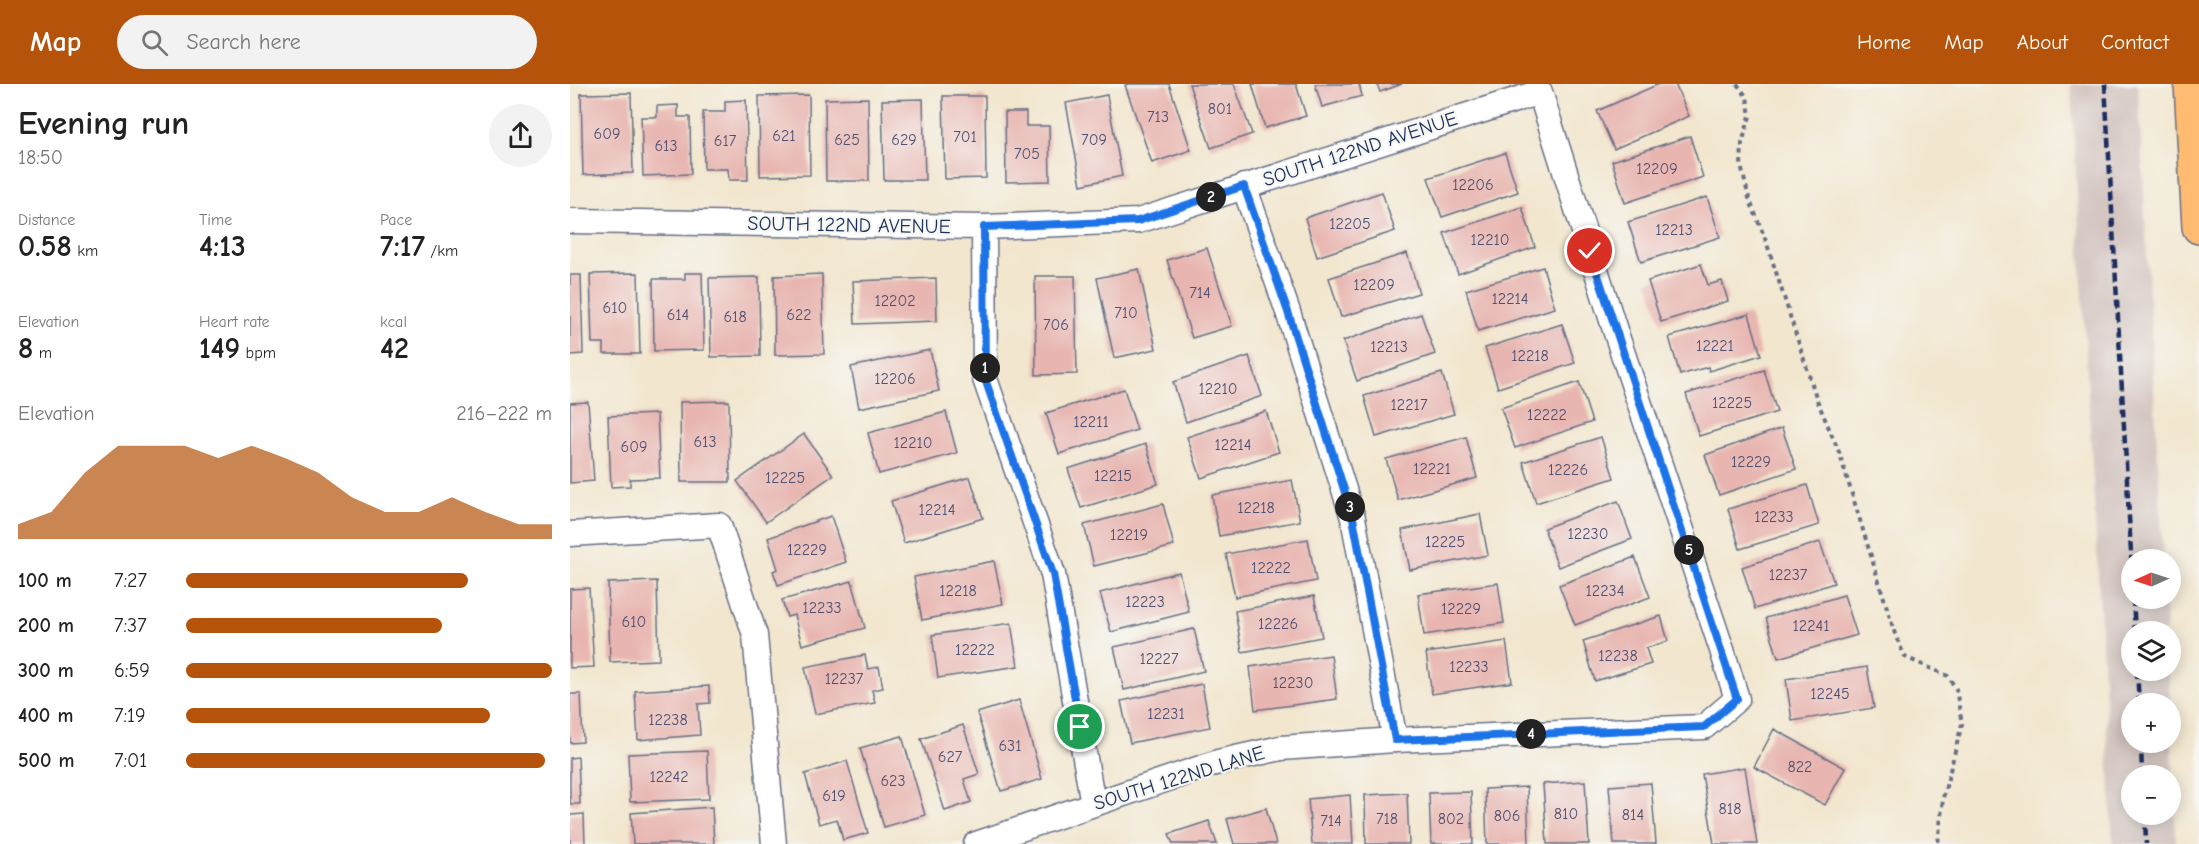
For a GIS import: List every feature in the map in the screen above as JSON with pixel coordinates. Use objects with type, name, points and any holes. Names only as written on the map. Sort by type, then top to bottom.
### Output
[{"type":"main road","points":[[2192,84],[2199,227]]},
{"type":"street","name":"SOUTH 122ND AVENUE","points":[[570,221],[984,227],[1138,221],[1540,92],[1615,330],[1737,699]]},
{"type":"street","points":[[1244,186],[1288,312],[1353,518],[1395,740]]},
{"type":"street","points":[[984,227],[985,379],[1053,574],[1093,804]]},
{"type":"street","points":[[570,534],[719,525],[755,635],[774,844]]},
{"type":"street","name":"SOUTH 122ND LANE","points":[[976,844],[1218,762],[1281,748],[1395,740],[1704,727],[1737,699]]},
{"type":"path","points":[[1737,84],[1747,97],[1750,116],[1742,143],[1741,166],[1749,198],[1766,241],[1817,400],[1839,452],[1895,634],[1905,657],[1948,676],[1956,689],[1962,724],[1943,798],[1938,844]]},
{"type":"shaded area","points":[[2071,84],[2138,84],[2162,549],[2121,549],[2121,609],[2165,609],[2166,621],[2121,621],[2121,681],[2169,681],[2169,693],[2121,693],[2121,753],[2172,753],[2173,765],[2121,765],[2121,825],[2175,825],[2176,844],[2113,844]]},
{"type":"building","points":[[1169,84],[1191,150],[1152,163],[1125,85]]},
{"type":"building","points":[[1189,84],[1234,84],[1252,134],[1211,148]]},
{"type":"building","points":[[1252,84],[1296,84],[1306,116],[1265,128]]},
{"type":"building","points":[[1315,84],[1359,84],[1362,96],[1322,107]]},
{"type":"building","points":[[1377,84],[1402,84],[1380,92]]},
{"type":"building","points":[[1659,84],[1675,84],[1689,116],[1614,149],[1597,111]]},
{"type":"building","points":[[631,93],[633,173],[583,175],[581,94]]},
{"type":"building","points":[[809,95],[810,175],[760,176],[759,96]]},
{"type":"building","points":[[1107,95],[1122,176],[1081,185],[1066,103]]},
{"type":"building","points":[[943,96],[985,96],[986,178],[945,179]]},
{"type":"building","points":[[868,98],[869,181],[826,181],[825,99]]},
{"type":"building","points":[[923,99],[925,180],[884,180],[882,100]]},
{"type":"building","points":[[746,100],[748,180],[729,180],[728,169],[704,169],[703,112],[725,112],[725,101]]},
{"type":"building","points":[[678,105],[678,117],[690,117],[691,174],[643,176],[641,117],[657,117],[657,106]]},
{"type":"building","points":[[1005,112],[1026,112],[1026,126],[1049,126],[1050,181],[1006,182]]},
{"type":"building","points":[[1690,136],[1703,177],[1625,203],[1612,161]]},
{"type":"building","points":[[1505,153],[1518,192],[1442,217],[1428,178]]},
{"type":"building","points":[[1382,192],[1395,231],[1317,257],[1305,218]]},
{"type":"building","points":[[1707,197],[1720,237],[1641,262],[1628,222]]},
{"type":"building","points":[[1522,207],[1535,247],[1458,274],[1444,233]]},
{"type":"building","points":[[1207,248],[1232,326],[1192,338],[1167,260]]},
{"type":"building","points":[[1407,253],[1419,293],[1341,317],[1329,278]]},
{"type":"building","points":[[1701,264],[1708,285],[1722,281],[1728,301],[1661,322],[1648,281]]},
{"type":"building","points":[[1543,267],[1555,308],[1478,331],[1466,290]]},
{"type":"building","points":[[1139,269],[1156,349],[1114,358],[1097,278]]},
{"type":"building","points":[[638,273],[640,354],[604,354],[604,343],[592,343],[590,274]]},
{"type":"building","points":[[685,273],[702,273],[704,350],[654,351],[653,279],[685,279]]},
{"type":"building","points":[[822,274],[824,354],[775,355],[774,276]]},
{"type":"building","points":[[570,275],[581,275],[583,354],[570,355]]},
{"type":"building","points":[[1035,276],[1075,276],[1077,374],[1036,375]]},
{"type":"building","points":[[759,277],[760,356],[711,357],[709,278]]},
{"type":"building","points":[[936,278],[937,321],[855,324],[853,281]]},
{"type":"building","points":[[1421,314],[1435,354],[1357,381],[1343,341]]},
{"type":"building","points":[[1749,314],[1761,355],[1709,371],[1708,367],[1680,375],[1669,337]]},
{"type":"building","points":[[1562,324],[1575,363],[1498,388],[1485,348]]},
{"type":"building","points":[[930,350],[939,391],[859,408],[851,367]]},
{"type":"building","points":[[1249,356],[1262,396],[1186,422],[1173,382]]},
{"type":"building","points":[[1764,370],[1777,412],[1699,436],[1686,394]]},
{"type":"building","points":[[1442,373],[1454,414],[1376,437],[1364,396]]},
{"type":"building","points":[[1579,382],[1592,422],[1515,448],[1501,408]]},
{"type":"building","points":[[1124,389],[1137,430],[1059,454],[1046,413]]},
{"type":"building","points":[[729,401],[730,482],[681,482],[680,402]]},
{"type":"building","points":[[588,402],[594,481],[570,483],[570,403]]},
{"type":"building","points":[[1266,411],[1279,452],[1201,478],[1187,437]]},
{"type":"building","points":[[946,412],[957,453],[879,474],[868,433]]},
{"type":"building","points":[[657,414],[660,478],[630,479],[630,486],[611,487],[608,416]]},
{"type":"building","points":[[1782,428],[1796,469],[1719,495],[1705,455]]},
{"type":"building","points":[[804,434],[833,475],[766,522],[737,481]]},
{"type":"building","points":[[1466,437],[1477,478],[1398,500],[1386,459]]},
{"type":"building","points":[[1601,437],[1614,478],[1536,503],[1523,462]]},
{"type":"building","points":[[1146,444],[1158,484],[1081,508],[1068,469]]},
{"type":"building","points":[[970,477],[983,518],[904,543],[891,501]]},
{"type":"building","points":[[1292,480],[1300,521],[1219,536],[1212,495]]},
{"type":"building","points":[[1807,485],[1819,525],[1740,549],[1728,509]]},
{"type":"building","points":[[1618,501],[1632,539],[1558,567],[1544,528]]},
{"type":"building","points":[[1163,504],[1174,546],[1094,566],[1084,525]]},
{"type":"building","points":[[1480,514],[1488,555],[1410,570],[1402,530]]},
{"type":"building","points":[[831,516],[846,562],[778,585],[773,571],[778,569],[768,538]]},
{"type":"building","points":[[1308,539],[1316,581],[1235,597],[1226,554]]},
{"type":"building","points":[[1820,542],[1834,583],[1755,609],[1742,567]]},
{"type":"building","points":[[1635,557],[1650,597],[1575,625],[1559,585]]},
{"type":"building","points":[[994,561],[1003,604],[922,620],[914,577]]},
{"type":"building","points":[[1179,572],[1189,612],[1111,632],[1100,593]]},
{"type":"building","points":[[657,581],[659,660],[610,662],[608,583]]},
{"type":"building","points":[[852,581],[865,628],[802,645],[794,615],[787,617],[782,600]]},
{"type":"building","points":[[1498,583],[1504,623],[1424,635],[1418,594]]},
{"type":"building","points":[[589,588],[594,667],[570,668],[570,589]]},
{"type":"building","points":[[1844,595],[1857,635],[1778,658],[1766,618]]},
{"type":"building","points":[[1314,596],[1322,637],[1242,652],[1235,611]]},
{"type":"building","points":[[1661,616],[1668,641],[1646,648],[1651,664],[1595,681],[1583,641]]},
{"type":"building","points":[[1011,623],[1018,666],[938,678],[932,635]]},
{"type":"building","points":[[1194,629],[1204,671],[1124,690],[1114,647]]},
{"type":"building","points":[[1506,641],[1512,682],[1432,694],[1426,653]]},
{"type":"building","points":[[865,655],[868,669],[879,667],[883,688],[872,690],[875,703],[815,714],[805,667]]},
{"type":"building","points":[[1331,655],[1337,699],[1255,710],[1250,667]]},
{"type":"building","points":[[1867,667],[1874,708],[1792,721],[1786,679]]},
{"type":"building","points":[[1202,684],[1210,727],[1130,743],[1121,701]]},
{"type":"building","points":[[709,686],[710,703],[698,704],[700,735],[638,740],[635,691]]},
{"type":"building","points":[[570,694],[581,694],[583,742],[570,743]]},
{"type":"building","points":[[1019,700],[1042,779],[1001,791],[977,713]]},
{"type":"building","points":[[963,725],[979,774],[964,779],[971,802],[945,811],[921,739]]},
{"type":"building","points":[[1774,729],[1845,768],[1825,805],[1754,767]]},
{"type":"building","points":[[902,736],[925,815],[884,827],[860,748]]},
{"type":"building","points":[[707,751],[709,799],[630,802],[628,754]]},
{"type":"building","points":[[578,757],[580,804],[570,804],[570,758]]},
{"type":"building","points":[[847,761],[868,833],[843,840],[837,819],[819,824],[805,774]]},
{"type":"building","points":[[1745,767],[1757,844],[1714,844],[1702,774]]},
{"type":"building","points":[[1585,781],[1589,844],[1547,844],[1543,784]]},
{"type":"building","points":[[1651,783],[1656,844],[1614,844],[1609,786]]},
{"type":"building","points":[[1527,787],[1529,844],[1487,844],[1485,789]]},
{"type":"building","points":[[1471,792],[1473,844],[1431,844],[1429,793]]},
{"type":"building","points":[[1407,793],[1409,844],[1366,844],[1365,795]]},
{"type":"building","points":[[1350,795],[1353,844],[1312,844],[1308,799]]},
{"type":"building","points":[[712,807],[714,844],[633,844],[631,813]]},
{"type":"building","points":[[1266,808],[1276,844],[1234,844],[1227,819]]},
{"type":"building","points":[[584,814],[585,844],[570,844],[570,815]]},
{"type":"building","points":[[1209,821],[1217,844],[1173,844],[1169,834]]},
{"type":"railway","points":[[2105,84],[2131,549]]},
{"type":"railway","points":[[2134,609],[2134,621]]},
{"type":"railway","points":[[2138,681],[2138,693]]},
{"type":"railway","points":[[2141,753],[2142,765]]},
{"type":"railway","points":[[2145,825],[2146,844]]},
{"type":"route","points":[[1080,727],[1053,574],[985,379],[984,227],[1138,221],[1244,186],[1288,312],[1353,518],[1395,740],[1704,727],[1737,699],[1590,251]]}]
